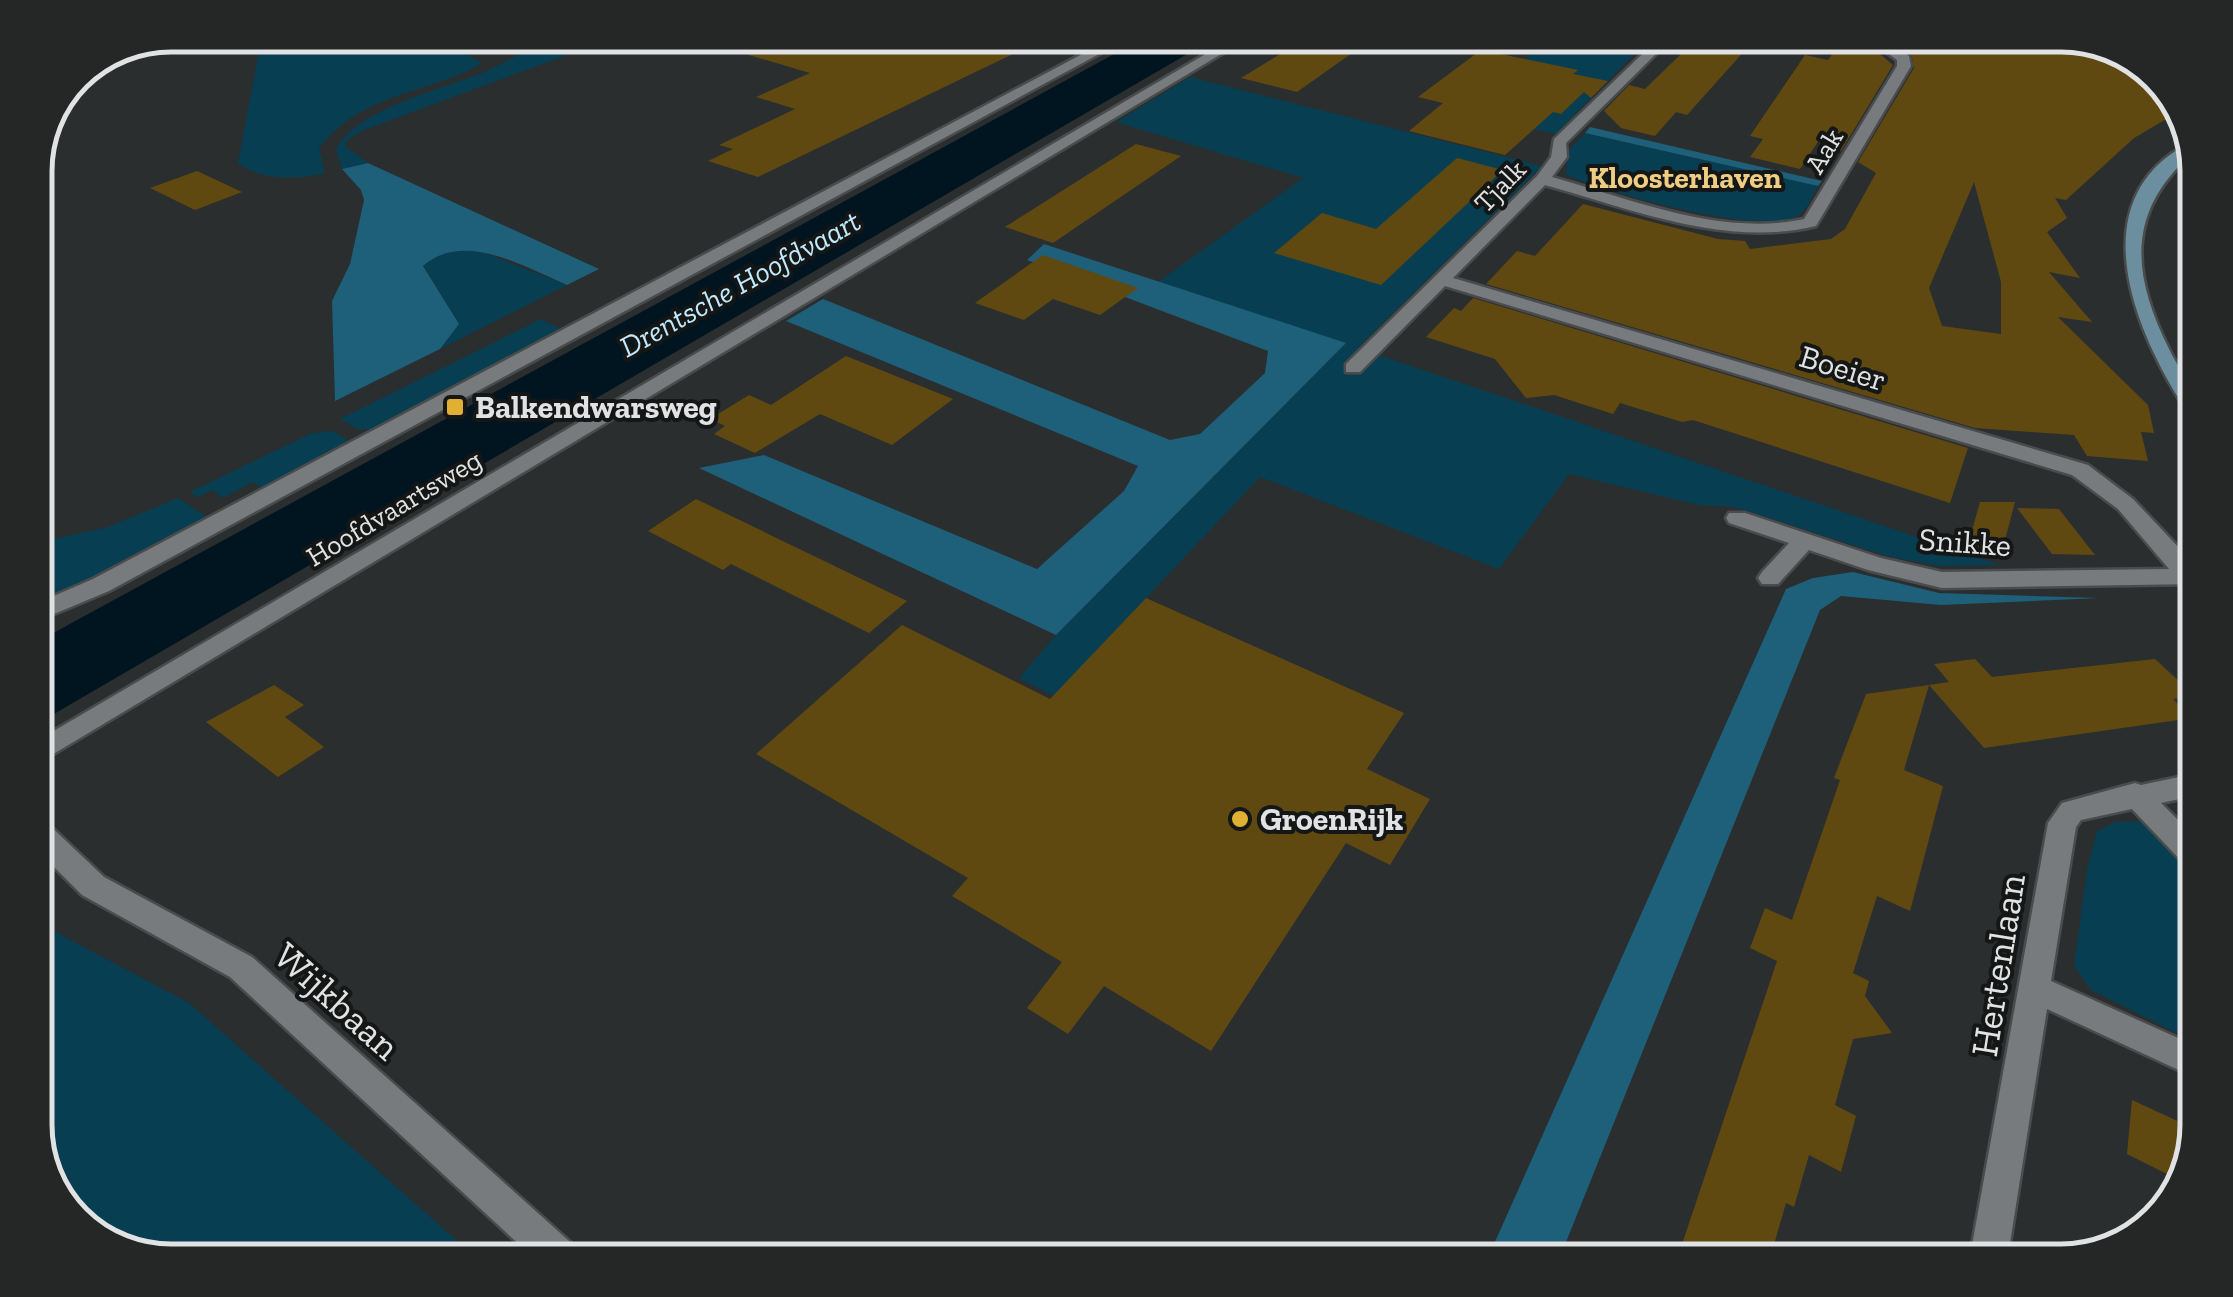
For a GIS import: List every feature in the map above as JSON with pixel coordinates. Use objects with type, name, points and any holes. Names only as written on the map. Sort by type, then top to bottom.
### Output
[{"type":"street","points":[[53,606],[101,586],[1094,53]]},
{"type":"street","name":"Hoofdvaartsweg","points":[[53,745],[1216,53]]},
{"type":"street","name":"Tjalk","points":[[1354,368],[1542,179],[1560,157],[1559,142],[1650,53]]},
{"type":"street","name":"Aak","points":[[1542,179],[1731,227],[1794,227],[1810,223],[1904,66],[1904,59],[1897,53]]},
{"type":"street","points":[[2179,157],[2164,171],[2143,201],[2132,232],[2132,267],[2156,346],[2180,385]]},
{"type":"street","name":"Boeier","points":[[1442,280],[2080,470],[2108,486],[2133,508],[2180,561]]},
{"type":"street","name":"Snikke","points":[[1737,518],[1876,565],[1942,580],[2180,576]]},
{"type":"street","points":[[1770,578],[1805,540]]},
{"type":"street","name":"Hertenlaan","points":[[1991,1244],[2062,823],[2072,811],[2180,787]]},
{"type":"street","points":[[2135,794],[2180,840]]},
{"type":"street","name":"Wijkbaan","points":[[53,847],[93,886],[241,967],[545,1244]]},
{"type":"street","points":[[2036,989],[2180,1055]]},
{"type":"shaded area","points":[[259,53],[467,53],[482,63],[462,74],[376,104],[336,129],[319,148],[325,173],[280,177],[258,173],[238,163]]},
{"type":"shaded area","points":[[522,53],[572,53],[364,130],[348,139],[345,146],[368,163],[342,169],[336,150],[359,124],[399,104],[477,75]]},
{"type":"shaded area","points":[[1532,53],[1635,53],[1556,134],[1445,108]]},
{"type":"shaded area","points":[[1190,77],[1542,166],[1358,348],[2000,565],[1938,566],[1887,556],[1734,507],[1699,505],[1569,474],[1499,569],[1260,477],[1054,696],[1019,678],[1056,635],[1345,344],[1158,282],[1303,178],[1116,122]]},
{"type":"shaded area","points":[[1590,127],[1822,181],[1818,186],[1585,133]]},
{"type":"shaded area","points":[[1585,133],[1818,186],[1800,215],[1777,221],[1750,221],[1682,210],[1566,175],[1568,151]]},
{"type":"shaded area","points":[[368,163],[599,269],[567,285],[494,255],[457,251],[439,256],[423,266],[459,324],[440,349],[335,401],[332,301],[350,264],[364,200],[361,190],[342,169]]},
{"type":"shaded area","points":[[1044,244],[1346,343],[1056,635],[699,468],[764,455],[1037,569],[1124,491],[1138,466],[786,321],[823,299],[1170,440],[1200,434],[1265,373],[1268,351],[1027,260]]},
{"type":"shaded area","points":[[457,249],[485,253],[567,285],[440,349],[459,324],[423,266],[436,256]]},
{"type":"shaded area","points":[[541,319],[561,329],[372,430],[357,429],[340,419]]},
{"type":"shaded area","points":[[332,431],[349,441],[262,488],[253,482],[223,498],[212,490],[198,497],[190,492],[312,433]]},
{"type":"shaded area","points":[[178,498],[207,517],[53,596],[53,539],[108,527]]},
{"type":"shaded area","points":[[1853,572],[1939,593],[2100,598],[1941,605],[1841,596],[1820,610],[1565,1244],[1494,1244],[1786,589],[1813,578]]},
{"type":"shaded area","points":[[2145,821],[2180,862],[2180,1035],[2091,990],[2074,965],[2087,869],[2097,831],[2116,822]]},
{"type":"shaded area","points":[[53,931],[189,1003],[461,1244],[156,1243],[112,1229],[87,1210],[65,1178],[53,1133]]},
{"type":"water","name":"Drentsche Hoofdvaart","points":[[1116,53],[1189,53],[53,715],[53,633]]},
{"type":"building","points":[[742,53],[1015,53],[758,177],[708,161],[733,149],[719,145],[795,109],[756,97],[810,73]]},
{"type":"building","points":[[1282,53],[1352,53],[1297,92],[1241,78]]},
{"type":"building","points":[[1477,53],[1496,53],[1578,70],[1573,74],[1608,81],[1591,98],[1584,92],[1561,114],[1553,112],[1505,155],[1409,131],[1443,103],[1418,97]]},
{"type":"building","points":[[1743,53],[1687,115],[1676,112],[1655,136],[1621,128],[1604,111],[1629,85],[1645,89],[1681,54]]},
{"type":"building","points":[[1833,53],[1879,53],[1893,65],[1841,151],[1821,137],[1800,169],[1750,157],[1763,139],[1750,136],[1805,55],[1828,60]]},
{"type":"building","points":[[1911,53],[2077,54],[2121,68],[2160,105],[2168,118],[2134,138],[2066,200],[2055,198],[2067,218],[2047,232],[2080,278],[2049,272],[2092,322],[2058,317],[2148,405],[2154,433],[2141,432],[2148,461],[2087,456],[2074,435],[1975,428],[1486,284],[1517,251],[1535,256],[1583,204],[1718,239],[1745,241],[1750,249],[1831,239],[1845,229],[1876,173],[1858,162],[1914,68]],"holes":[[[1974,182],[2001,282],[2001,334],[1942,326],[1929,288]]]},
{"type":"building","points":[[1136,144],[1181,156],[1053,243],[1005,227]]},
{"type":"building","points":[[1457,158],[1503,170],[1381,285],[1274,253],[1322,213],[1376,229]]},
{"type":"building","points":[[197,171],[242,192],[195,210],[150,188]]},
{"type":"building","points":[[1043,255],[1138,288],[1100,315],[1053,299],[1024,320],[975,303]]},
{"type":"building","points":[[1473,298],[1968,448],[1950,503],[1693,420],[1682,422],[1620,403],[1613,414],[1554,395],[1526,398],[1495,359],[1426,337],[1454,308],[1461,311]]},
{"type":"building","points":[[846,356],[953,399],[892,445],[820,414],[755,453],[714,434],[725,426],[710,419],[749,395],[771,405]]},
{"type":"building","points":[[696,499],[907,601],[869,633],[731,564],[723,570],[648,531]]},
{"type":"building","points":[[1980,502],[2015,502],[2000,559],[1967,548]]},
{"type":"building","points":[[2017,508],[2059,509],[2095,555],[2052,554]]},
{"type":"building","points":[[1146,598],[1404,713],[1367,769],[1430,799],[1390,865],[1346,843],[1211,1051],[1104,986],[1068,1034],[1027,1008],[1062,962],[952,896],[968,878],[756,754],[902,625],[1050,699]]},
{"type":"building","points":[[1975,659],[1992,677],[2155,659],[2180,682],[2180,698],[2173,699],[2180,706],[2180,720],[1984,748],[1929,685],[1949,682],[1934,664]]},
{"type":"building","points":[[274,685],[304,705],[285,717],[324,747],[278,777],[206,722]]},
{"type":"building","points":[[1929,685],[1904,770],[1943,786],[1910,911],[1877,896],[1853,973],[1869,981],[1865,996],[1892,1033],[1853,1039],[1835,1105],[1856,1116],[1841,1172],[1809,1155],[1794,1207],[1786,1203],[1774,1244],[1682,1244],[1777,961],[1750,948],[1765,908],[1792,920],[1840,780],[1834,778],[1866,694]]},
{"type":"building","points":[[2132,1100],[2180,1122],[2169,1175],[2127,1154]]},
{"type":"place","name":"Balkendwarsweg","points":[[455,407]]},
{"type":"place","name":"GroenRijk","points":[[1240,819]]},
{"type":"district","name":"Kloosterhaven","points":[[1685,178]]}]
